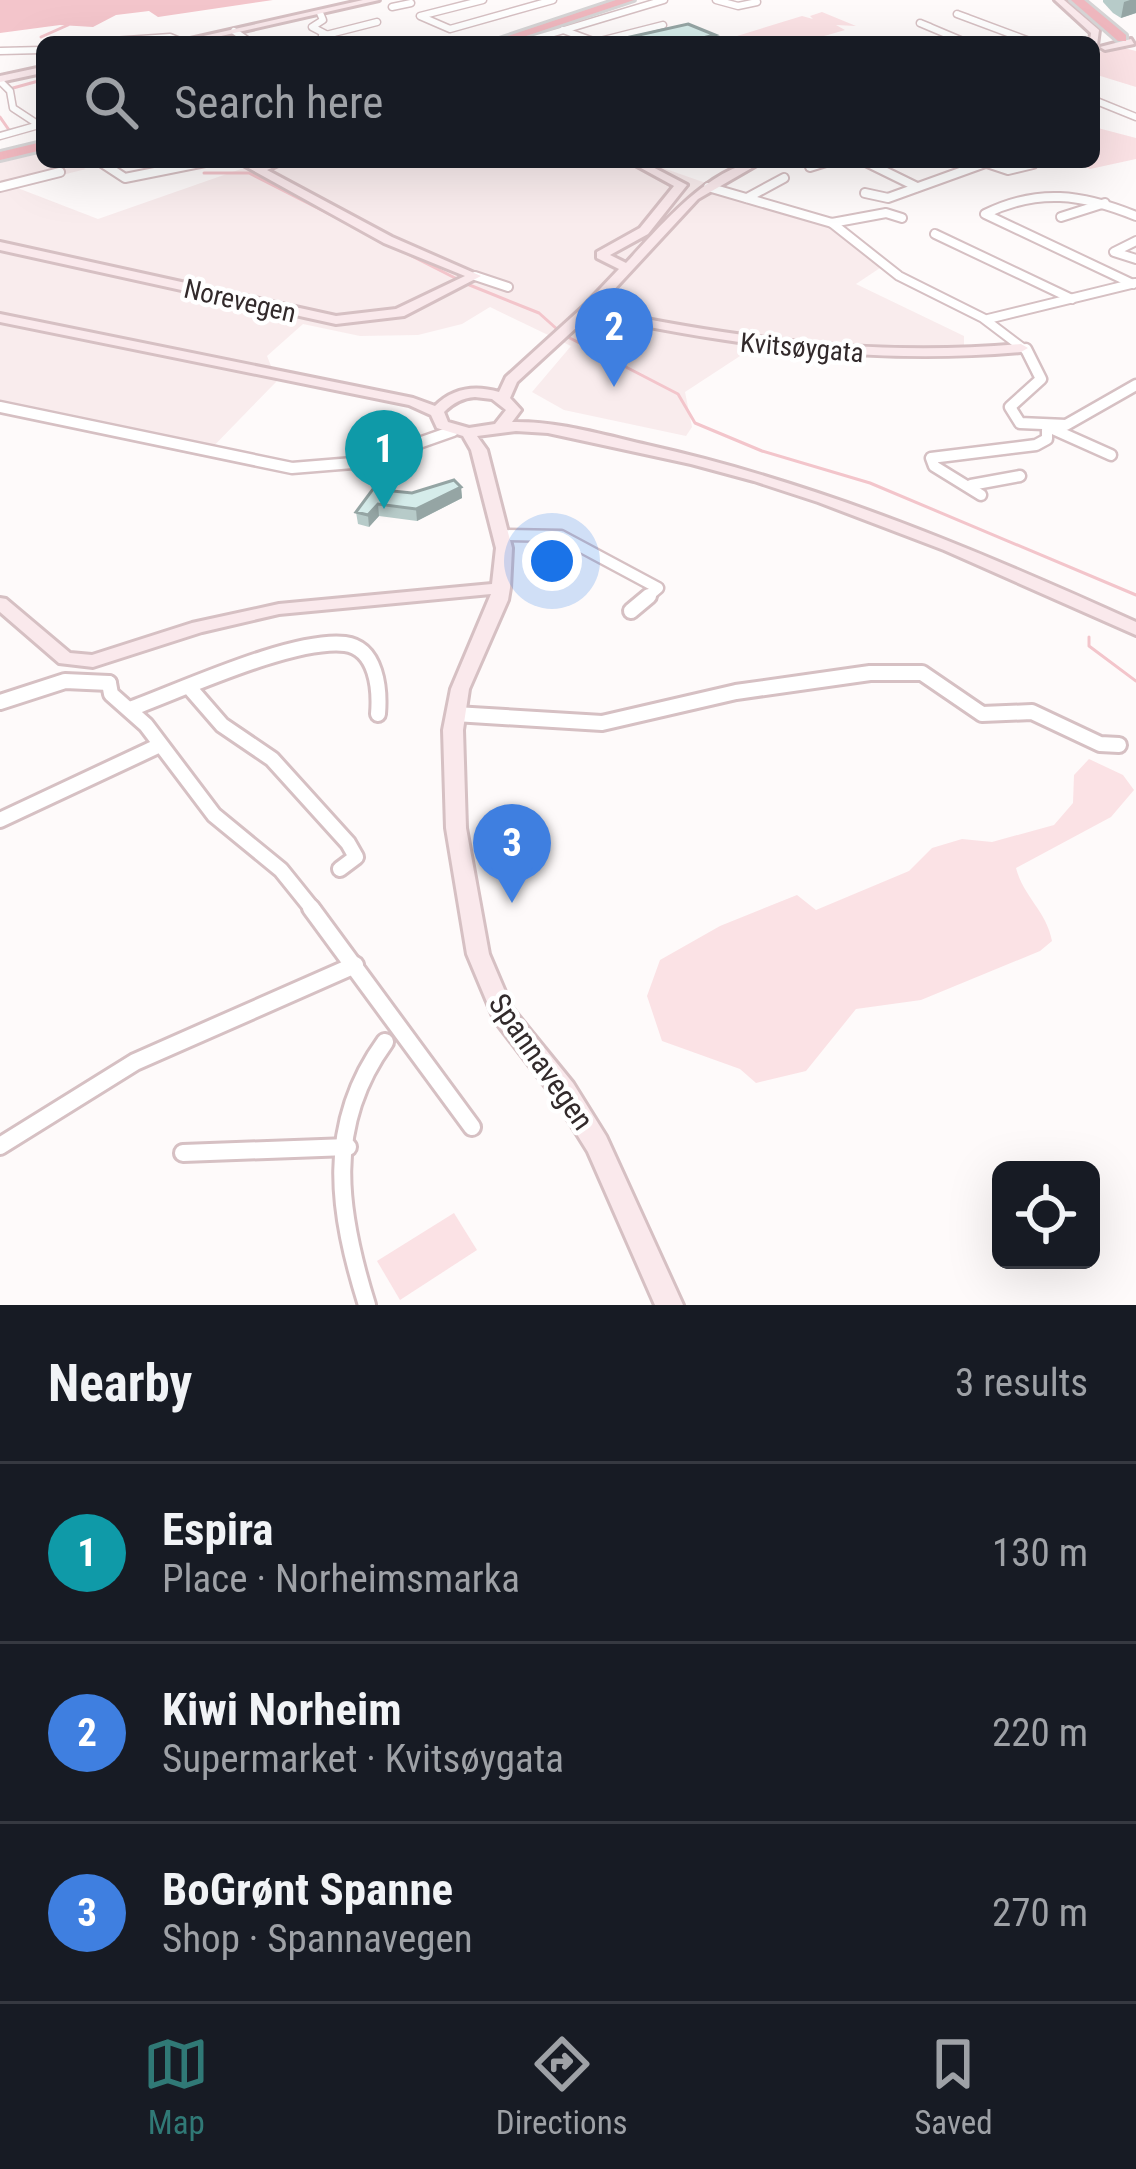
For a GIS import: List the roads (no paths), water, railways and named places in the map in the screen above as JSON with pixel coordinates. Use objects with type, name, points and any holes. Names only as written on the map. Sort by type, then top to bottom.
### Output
[{"type":"highway","points":[[1077,0],[1093,18],[1132,38]]},
{"type":"highway","points":[[515,36],[628,4]]},
{"type":"highway","points":[[0,157],[36,148]]},
{"type":"main road","points":[[210,36],[321,8],[335,10],[375,0]]},
{"type":"main road","points":[[1060,0],[1097,36]]},
{"type":"main road","points":[[1100,46],[1132,38]]},
{"type":"main road","points":[[0,80],[36,71]]},
{"type":"main road","points":[[254,168],[388,240],[475,276]]},
{"type":"main road","points":[[257,170],[263,168]]},
{"type":"main road","points":[[627,268],[601,255],[638,236],[681,185],[647,168]]},
{"type":"main road","points":[[481,459],[496,430],[512,418],[507,385],[706,189],[746,168]]},
{"type":"main road","name":"Norevegen","points":[[0,246],[336,320],[393,315],[475,276]]},
{"type":"main road","name":"Kvitsøygata","points":[[586,311],[728,342],[819,352],[923,355],[1021,348]]},
{"type":"main road","points":[[0,316],[373,390],[449,399],[478,393],[542,352]]},
{"type":"main road","points":[[0,316],[449,424],[496,430],[528,426],[808,490],[939,540],[1136,625]]},
{"type":"main road","points":[[478,393],[508,403],[530,418],[704,455],[849,498],[1136,625]]},
{"type":"main road","points":[[449,399],[449,424]]},
{"type":"main road","name":"Spannavegen","points":[[449,424],[481,459],[502,535],[501,588],[455,714],[456,828],[483,975],[503,1014],[582,1116],[669,1305]]},
{"type":"main road","points":[[0,603],[64,658],[111,658],[259,613],[501,588]]},
{"type":"street","points":[[441,0],[454,6]]},
{"type":"street","points":[[483,0],[420,16],[450,29],[550,1]]},
{"type":"street","points":[[544,36],[628,4],[664,0]]},
{"type":"street","points":[[716,0],[738,6],[757,2]]},
{"type":"street","points":[[392,7],[409,3],[428,12]]},
{"type":"street","points":[[628,4],[678,30]]},
{"type":"street","points":[[321,8],[322,20],[312,27],[322,36],[377,22]]},
{"type":"street","points":[[968,17],[1017,36]]},
{"type":"street","points":[[620,36],[663,25]]},
{"type":"street","points":[[930,27],[951,36]]},
{"type":"street","points":[[563,30],[580,36]]},
{"type":"street","points":[[233,31],[241,36]]},
{"type":"street","points":[[0,51],[36,50]]},
{"type":"street","points":[[0,80],[10,91],[13,107],[36,123]]},
{"type":"street","points":[[1100,103],[1136,117]]},
{"type":"street","points":[[0,136],[36,127]]},
{"type":"street","points":[[109,168],[124,178],[179,168]]},
{"type":"street","points":[[878,168],[916,187]]},
{"type":"street","points":[[865,193],[886,198],[968,168]]},
{"type":"street","points":[[0,187],[60,172]]},
{"type":"street","points":[[747,199],[784,178]]},
{"type":"street","points":[[706,189],[832,223],[902,278],[988,319],[1037,363],[1041,380],[1010,413],[1019,423],[1051,430],[1111,455]]},
{"type":"street","points":[[1135,283],[985,214],[1048,191],[1106,203],[1136,216]]},
{"type":"street","points":[[1061,217],[1106,203]]},
{"type":"street","points":[[832,223],[886,213],[902,218]]},
{"type":"street","points":[[935,234],[1072,299]]},
{"type":"street","points":[[1136,241],[1114,250],[1136,259]]},
{"type":"street","points":[[475,276],[508,287]]},
{"type":"street","points":[[988,319],[1135,283]]},
{"type":"street","points":[[1020,476],[976,490],[934,466],[931,458],[1036,445],[1047,440],[1051,430],[1136,385]]},
{"type":"street","points":[[0,407],[292,468],[365,462],[449,424]]},
{"type":"street","points":[[502,535],[554,534],[658,588],[632,611]]},
{"type":"street","points":[[130,709],[279,654],[346,644],[356,647],[380,680],[379,714]]},
{"type":"street","points":[[111,658],[111,694],[130,709],[214,815],[281,870],[472,1126]]},
{"type":"street","points":[[455,714],[602,723],[766,688],[922,673],[982,714],[1032,712],[1100,744],[1119,745]]},
{"type":"street","points":[[0,702],[28,696],[70,675],[109,683]]},
{"type":"street","points":[[190,687],[222,725],[272,759],[348,843],[356,857],[340,869]]},
{"type":"street","points":[[0,820],[160,745]]},
{"type":"street","points":[[0,1146],[135,1062],[356,965]]},
{"type":"street","points":[[367,1305],[343,1223],[348,1147],[362,1079],[385,1042]]},
{"type":"street","points":[[183,1153],[348,1147]]},
{"type":"waterway","points":[[43,36],[68,25]]},
{"type":"waterway","points":[[13,88],[36,82]]},
{"type":"waterway","points":[[0,117],[9,130]]},
{"type":"waterway","points":[[204,173],[249,173],[459,280]]},
{"type":"waterway","points":[[467,284],[539,313],[558,330]]},
{"type":"waterway","points":[[566,336],[678,394],[695,423],[762,451],[870,483],[1136,595]]},
{"type":"waterway","points":[[1089,637],[1089,646],[1136,681]]},
{"type":"place","name":"Kiwi Norheim","points":[[614,387]]},
{"type":"place","name":"Espira","points":[[384,509]]},
{"type":"place","name":"BoGrønt Spanne","points":[[512,903]]}]
